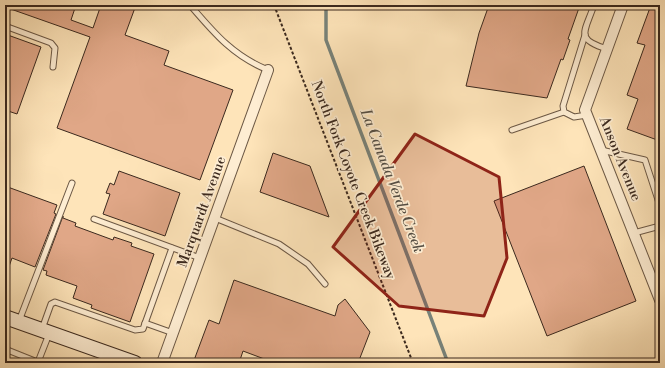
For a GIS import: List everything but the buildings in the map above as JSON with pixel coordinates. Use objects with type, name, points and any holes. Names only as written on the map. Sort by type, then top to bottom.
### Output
[{"type":"street","name":"Anson Avenue","points":[[623,5],[585,110],[660,300]]},
{"type":"street","name":"Marquardt Avenue","points":[[162,363],[268,70]]},
{"type":"street","points":[[5,317],[135,363]]},
{"type":"lane","points":[[190,5],[221,42],[253,64],[268,70]]},
{"type":"lane","points":[[564,112],[563,101],[594,5]]},
{"type":"lane","points":[[5,26],[51,43],[55,48],[53,67]]},
{"type":"lane","points":[[585,36],[586,40],[592,45],[607,49]]},
{"type":"lane","points":[[512,130],[564,112],[574,117],[587,115]]},
{"type":"lane","points":[[601,150],[645,160],[660,206]]},
{"type":"lane","points":[[19,322],[72,184]]},
{"type":"lane","points":[[215,218],[279,244],[308,264],[325,284]]},
{"type":"lane","points":[[94,219],[200,258]]},
{"type":"lane","points":[[634,233],[660,226]]},
{"type":"lane","points":[[5,349],[39,363],[52,304],[55,302],[135,330],[143,329],[172,248]]},
{"type":"lane","points":[[145,323],[173,333]]},
{"type":"path","name":"North Fork Coyote Creek Bikeway","points":[[274,5],[413,363]]},
{"type":"highlighted area","points":[[415,134],[499,177],[507,258],[484,316],[399,306],[333,247],[385,172]]},
{"type":"waterway","name":"La Canada Verde Creek","points":[[325,5],[326,40],[448,363]]}]
